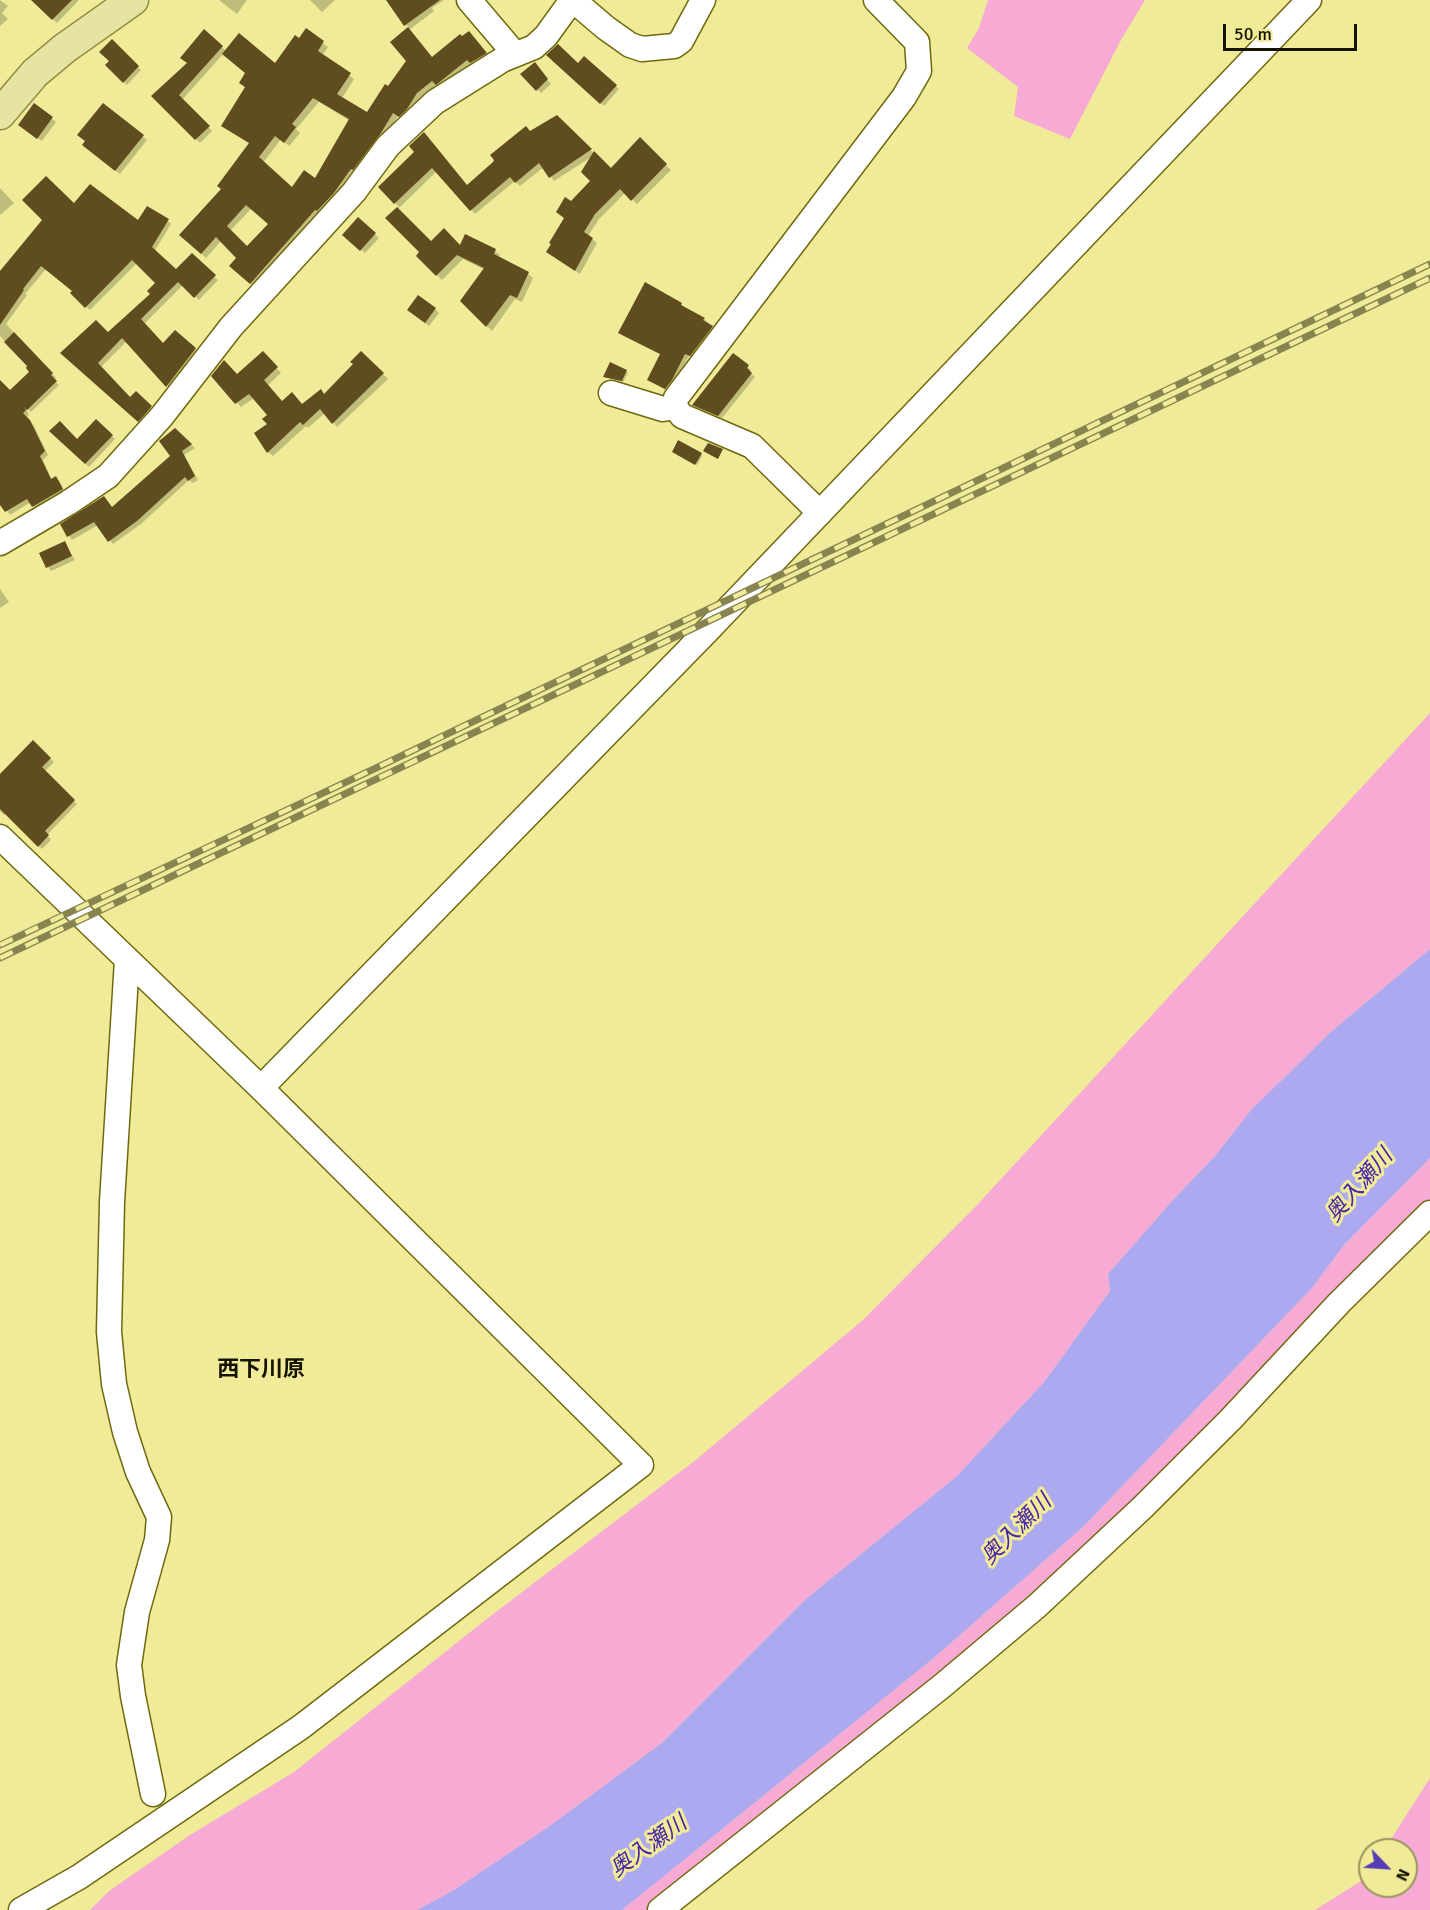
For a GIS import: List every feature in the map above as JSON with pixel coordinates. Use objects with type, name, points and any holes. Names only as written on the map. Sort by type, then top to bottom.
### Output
[{"type":"main road","points":[[0,114],[35,73],[65,48],[133,0]]},
{"type":"street","points":[[469,0],[515,54]]},
{"type":"street","points":[[0,543],[69,503],[108,476],[162,416],[231,327],[354,192],[388,146],[435,102],[502,60],[534,47],[546,36],[573,0],[606,28],[630,45],[642,49],[674,46],[681,41],[703,0]]},
{"type":"street","points":[[820,513],[752,446],[682,416],[675,407],[676,398],[904,97],[919,71],[917,42],[876,0]]},
{"type":"street","points":[[261,1088],[820,513],[1309,0]]},
{"type":"street","points":[[611,393],[663,409],[675,407]]},
{"type":"street","points":[[0,837],[261,1088],[641,1465],[301,1727],[79,1877],[21,1910]]},
{"type":"street","points":[[128,960],[112,1202],[109,1332],[114,1384],[124,1432],[138,1472],[159,1517],[157,1540],[137,1612],[129,1665],[153,1794]]},
{"type":"street","points":[[660,1910],[925,1700],[1037,1606],[1143,1507],[1231,1419],[1339,1303],[1430,1213]]},
{"type":"shaded area","points":[[988,0],[1145,0],[1121,40],[1070,139],[1014,116],[1018,87],[967,48],[979,28]]},
{"type":"shaded area","points":[[1430,713],[1430,949],[1333,1030],[1251,1110],[1215,1156],[1108,1274],[1110,1291],[1044,1382],[957,1476],[807,1598],[663,1742],[551,1825],[454,1890],[417,1910],[90,1910],[109,1891],[190,1835],[294,1772],[488,1618],[697,1459],[863,1320],[978,1204]]},
{"type":"shaded area","points":[[1430,1158],[1430,1205],[1032,1602],[653,1910],[622,1910],[935,1657],[1084,1526],[1313,1287],[1344,1245]]},
{"type":"shaded area","points":[[1430,1778],[1430,1910],[1315,1910],[1358,1883],[1358,1898],[1418,1898],[1418,1838],[1392,1838]]},
{"type":"water","name":"奥入瀬川","points":[[1430,949],[1430,1158],[1344,1245],[1313,1287],[1084,1526],[935,1657],[622,1910],[417,1910],[454,1890],[551,1825],[663,1742],[807,1598],[957,1476],[1044,1382],[1110,1291],[1108,1274],[1215,1156],[1251,1110],[1333,1030]]},
{"type":"building","points":[[31,0],[72,0],[52,20]]},
{"type":"building","points":[[386,0],[440,0],[404,26]]},
{"type":"building","points":[[408,27],[432,57],[460,34],[462,36],[469,31],[487,53],[470,63],[467,60],[436,85],[432,81],[417,93],[399,117],[393,113],[381,133],[333,194],[317,211],[315,210],[250,284],[229,266],[236,258],[216,237],[201,254],[179,235],[221,189],[217,186],[249,143],[221,126],[245,87],[239,83],[245,73],[222,54],[239,33],[275,63],[295,35],[299,38],[306,28],[324,41],[318,51],[351,73],[337,94],[367,112],[385,84],[388,86],[406,61],[390,42]],"holes":[[[313,98],[349,119],[315,178],[304,170],[292,187],[259,157],[275,136],[284,143],[296,127],[292,124]],[[246,205],[268,224],[247,246],[227,226]]]},
{"type":"building","points":[[204,29],[223,46],[179,95],[210,126],[195,140],[151,96],[187,63],[180,58]]},
{"type":"building","points":[[112,39],[139,66],[123,83],[105,65],[109,61],[99,52]]},
{"type":"building","points":[[558,44],[578,63],[584,56],[617,85],[600,104],[546,55]]},
{"type":"building","points":[[535,62],[548,79],[536,91],[520,74]]},
{"type":"building","points":[[34,103],[53,117],[37,139],[18,125]]},
{"type":"building","points":[[103,103],[144,135],[115,171],[82,145],[85,141],[77,135]]},
{"type":"building","points":[[557,115],[592,149],[549,178],[539,163],[515,183],[510,177],[470,211],[432,168],[394,204],[378,187],[414,152],[409,146],[424,132],[467,185],[493,162],[490,155],[526,126],[530,131]]},
{"type":"building","points":[[640,137],[667,164],[631,201],[620,189],[595,214],[584,232],[593,238],[575,271],[546,252],[564,218],[556,212],[565,197],[571,201],[590,181],[581,172],[594,151],[611,168]]},
{"type":"building","points":[[46,176],[74,203],[90,184],[138,220],[147,206],[169,219],[152,247],[176,269],[192,253],[216,275],[194,298],[178,282],[141,319],[163,343],[175,330],[196,348],[166,387],[122,338],[98,363],[130,397],[136,391],[152,406],[138,422],[60,353],[96,320],[108,332],[150,294],[147,291],[155,283],[132,260],[85,308],[70,293],[72,291],[41,266],[0,325],[0,271],[42,220],[22,200]]},
{"type":"building","points":[[397,207],[431,241],[444,228],[460,245],[465,234],[496,249],[494,254],[529,272],[517,298],[510,295],[486,327],[460,301],[484,268],[457,255],[436,276],[416,256],[419,252],[385,218]]},
{"type":"building","points":[[358,217],[376,233],[360,251],[342,235]]},
{"type":"building","points":[[645,282],[682,303],[681,305],[705,318],[703,320],[713,326],[690,356],[685,354],[665,389],[647,380],[660,354],[618,333]]},
{"type":"building","points":[[418,295],[436,308],[425,323],[407,310]]},
{"type":"building","points":[[14,332],[53,373],[51,375],[57,381],[27,410],[24,407],[26,410],[23,413],[30,420],[45,451],[40,456],[51,479],[56,476],[63,489],[32,507],[27,499],[5,512],[0,505],[0,380],[10,390],[29,372],[27,366],[4,342]]},
{"type":"building","points":[[263,351],[278,367],[264,380],[282,401],[292,392],[302,404],[321,389],[324,394],[353,364],[350,362],[361,351],[384,373],[332,424],[320,409],[303,425],[300,422],[267,453],[254,433],[267,424],[262,419],[267,415],[249,394],[235,404],[211,376],[224,360],[237,374]]},
{"type":"building","points":[[733,353],[749,365],[747,368],[752,373],[718,416],[692,405]]},
{"type":"building","points":[[610,362],[627,370],[622,381],[603,377]]},
{"type":"building","points":[[96,419],[113,435],[85,464],[49,431],[60,421],[77,439]]},
{"type":"building","points":[[175,428],[192,444],[182,451],[195,476],[188,481],[185,477],[137,521],[108,542],[94,522],[67,537],[60,524],[104,496],[112,507],[170,456],[159,441]]},
{"type":"building","points":[[678,440],[702,453],[695,465],[672,452]]},
{"type":"building","points":[[708,443],[723,449],[718,459],[703,451]]},
{"type":"building","points":[[65,541],[72,556],[46,568],[39,553]]},
{"type":"building","points":[[33,740],[51,758],[42,767],[75,800],[45,831],[49,835],[38,847],[0,809],[0,774]]},
{"type":"railway","points":[[0,945],[376,768],[1430,264]]},
{"type":"railway","points":[[0,958],[1430,278]]},
{"type":"district","name":"西下川原","points":[[261,1370]]}]
